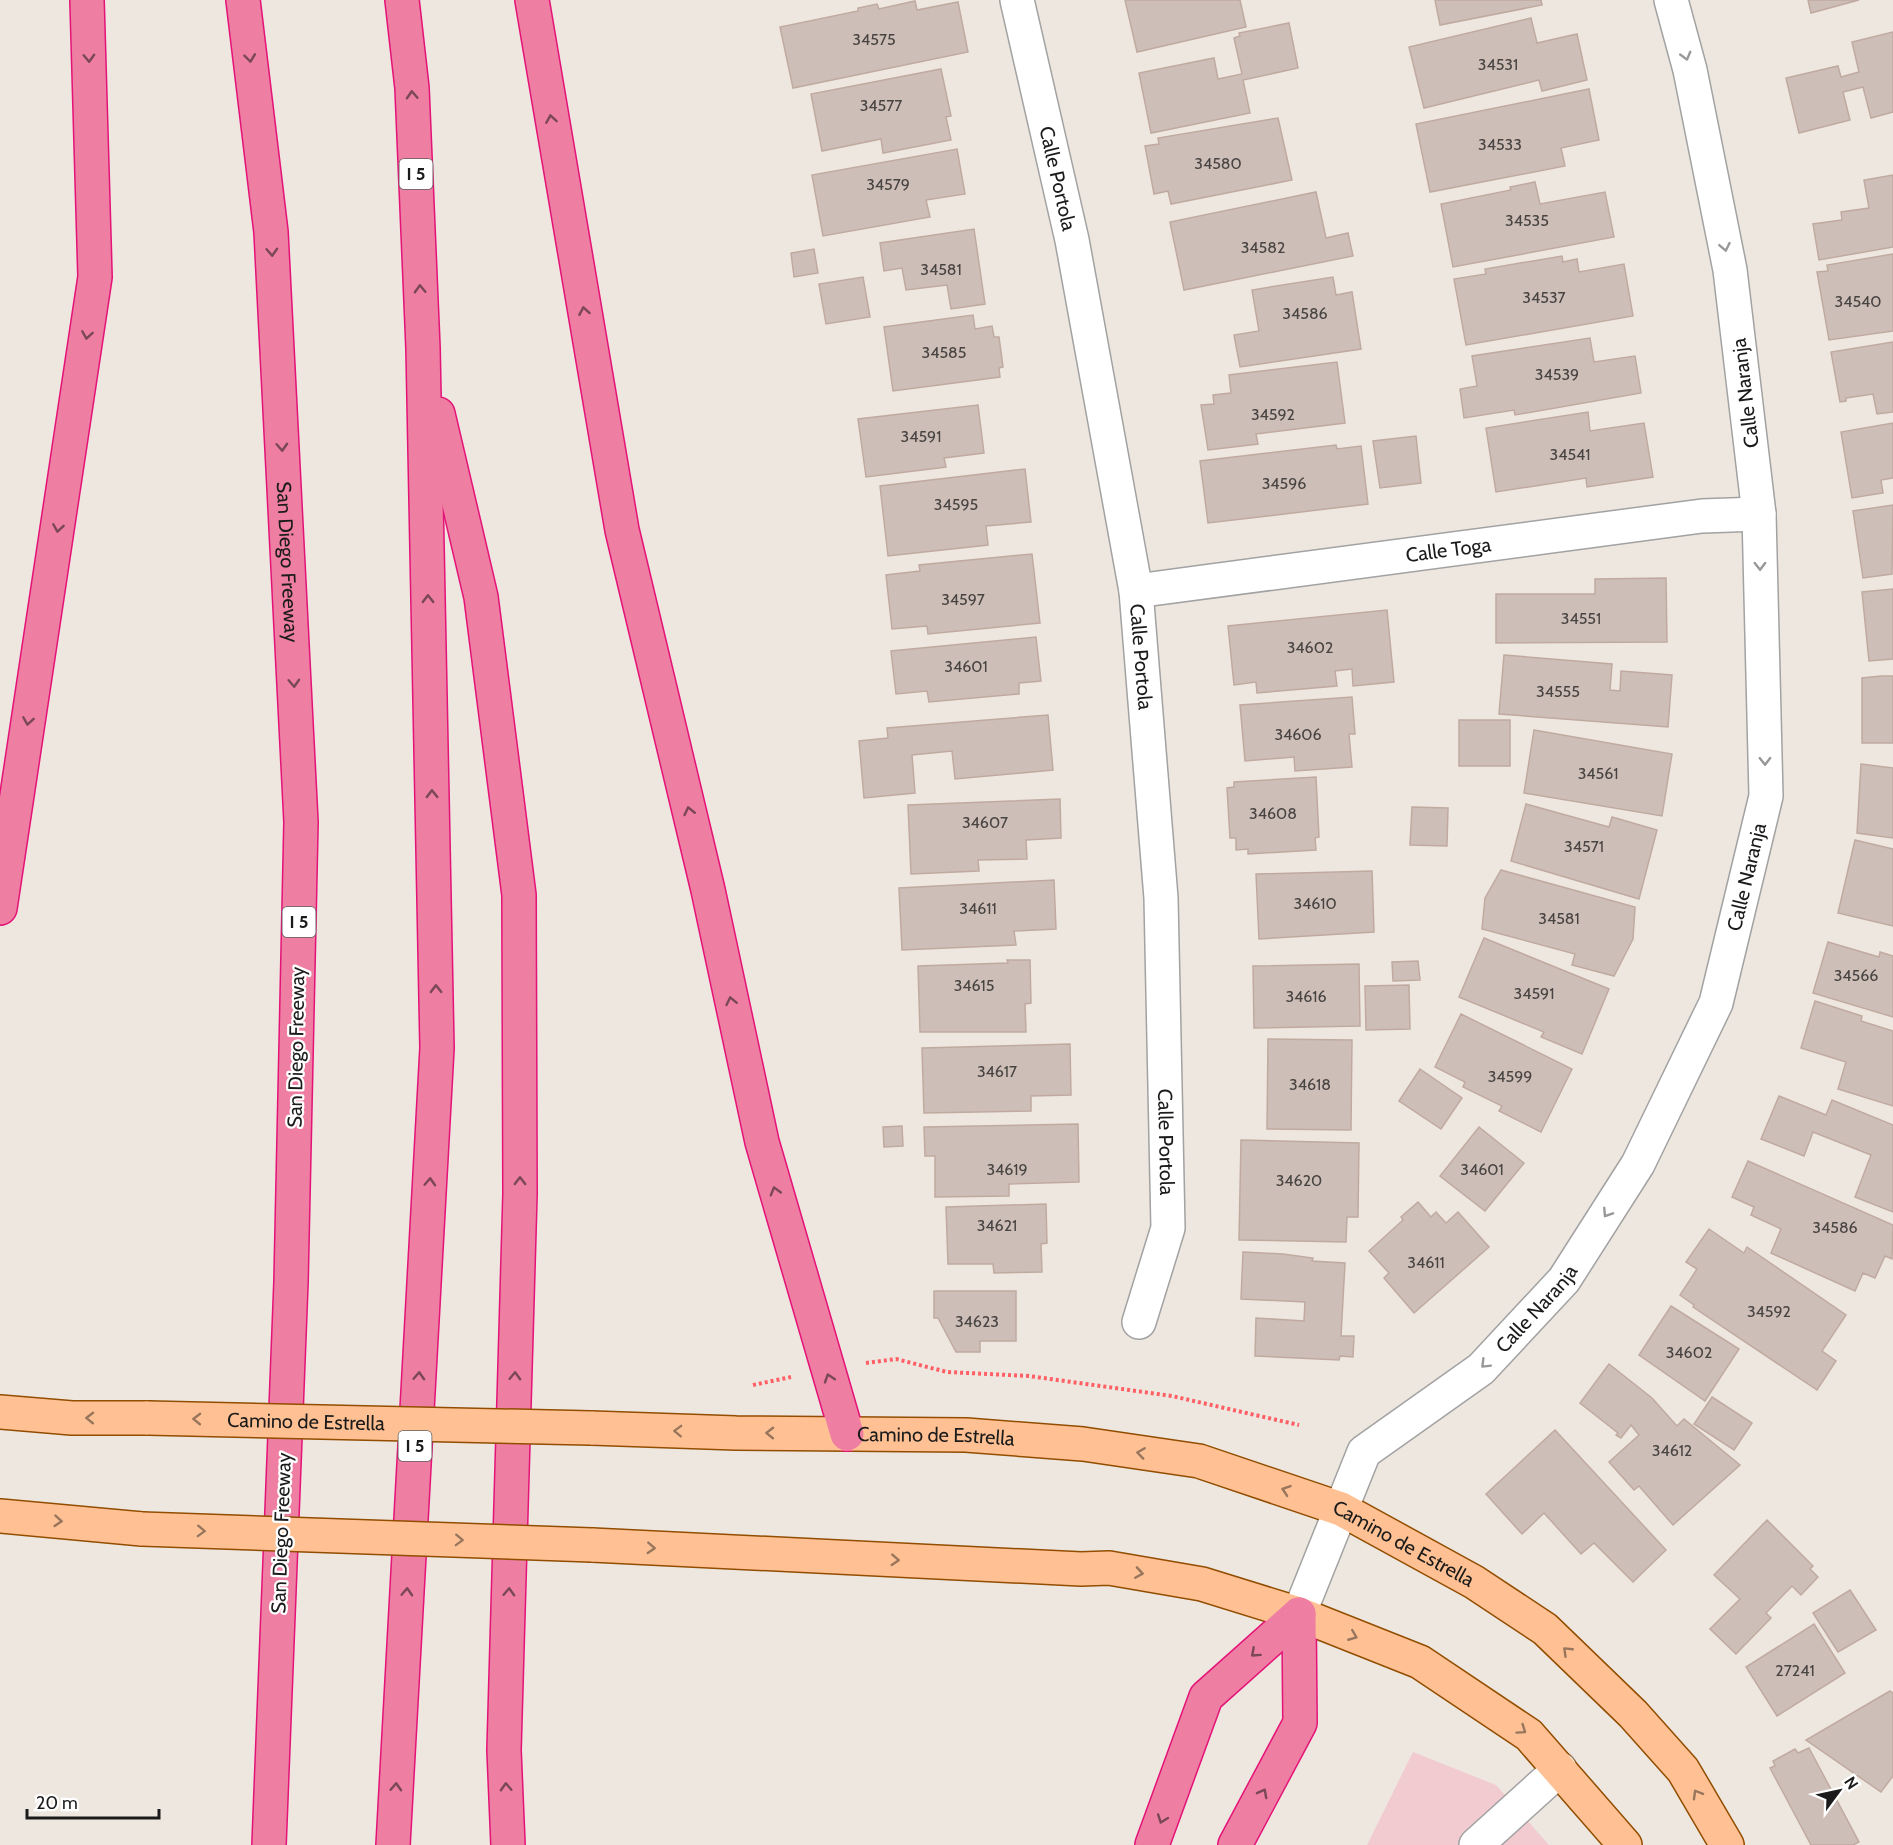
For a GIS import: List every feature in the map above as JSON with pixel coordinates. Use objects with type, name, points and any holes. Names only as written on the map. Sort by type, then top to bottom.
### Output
[{"type":"highway","points":[[0,908],[95,277],[87,0]]},
{"type":"highway","name":"San Diego Freeway","points":[[243,0],[271,232],[301,822],[291,1282],[268,1845]]},
{"type":"highway","name":"I 5","points":[[393,1845],[437,1048],[423,348],[412,88],[402,0]]},
{"type":"highway","points":[[532,0],[622,530],[708,890],[762,1142],[826,1370],[847,1434]]},
{"type":"highway","points":[[423,348],[481,597],[519,896],[520,1194],[504,1750],[508,1845]]},
{"type":"highway","points":[[1152,1845],[1206,1697],[1299,1614]]},
{"type":"highway","points":[[1235,1845],[1300,1723],[1299,1614]]},
{"type":"main road","name":"Camino de Estrella","points":[[0,1412],[72,1418],[966,1435],[1083,1444],[1199,1461],[1341,1509],[1474,1582],[1545,1629],[1633,1714],[1683,1770],[1727,1845]]},
{"type":"main road","points":[[0,1516],[142,1529],[592,1545],[1081,1569],[1109,1568],[1202,1584],[1299,1614],[1420,1662],[1529,1735],[1625,1845]]},
{"type":"street","name":"Calle Portola","points":[[1017,0],[1072,240],[1136,591],[1161,898],[1168,1228],[1139,1322]]},
{"type":"street","name":"Calle Naranja","points":[[1299,1614],[1364,1452],[1481,1369],[1564,1280],[1638,1164],[1716,1003],[1766,796],[1759,514],[1730,270],[1690,70],[1671,0]]},
{"type":"street","name":"Calle Toga","points":[[1136,591],[1702,516],[1759,514]]},
{"type":"street","points":[[1476,1845],[1560,1769]]},
{"type":"path","points":[[753,1385],[897,1359],[946,1372],[1029,1376],[1172,1396],[1299,1425]]},
{"type":"shaded area","points":[[1413,1752],[1496,1785],[1549,1845],[1367,1845]]},
{"type":"building","points":[[1125,0],[1240,0],[1246,27],[1137,52]]},
{"type":"building","points":[[1435,0],[1541,0],[1542,5],[1440,25]]},
{"type":"building","points":[[1808,0],[1859,0],[1811,13]]},
{"type":"building","points":[[915,1],[917,10],[958,2],[968,52],[793,88],[780,27],[858,11],[858,8],[877,4],[879,9]]},
{"type":"building","points":[[1531,18],[1537,43],[1577,34],[1587,80],[1542,91],[1539,80],[1424,108],[1409,47]]},
{"type":"building","points":[[1289,23],[1298,68],[1243,80],[1250,113],[1151,133],[1139,73],[1214,58],[1218,79],[1242,74],[1234,38],[1240,36],[1239,33]]},
{"type":"building","points":[[1893,32],[1893,112],[1871,118],[1863,87],[1843,92],[1850,120],[1799,133],[1786,78],[1838,66],[1841,77],[1859,72],[1852,42]]},
{"type":"building","points":[[941,69],[951,116],[946,117],[951,140],[883,153],[881,139],[822,151],[811,94]]},
{"type":"building","points":[[1589,89],[1599,140],[1561,148],[1565,166],[1430,192],[1416,124]]},
{"type":"building","points":[[1278,118],[1292,180],[1171,204],[1168,191],[1154,194],[1145,146],[1159,144],[1158,138]]},
{"type":"building","points":[[957,149],[965,194],[926,200],[930,217],[823,236],[812,175]]},
{"type":"building","points":[[1893,175],[1893,247],[1819,260],[1813,224],[1842,220],[1841,212],[1869,208],[1864,180]]},
{"type":"building","points":[[1535,182],[1540,204],[1605,192],[1614,237],[1453,267],[1441,204],[1511,190],[1510,187]]},
{"type":"building","points":[[1316,192],[1326,238],[1348,233],[1353,256],[1184,290],[1170,222]]},
{"type":"building","points":[[974,229],[985,304],[951,309],[947,285],[906,290],[902,268],[884,271],[880,243]]},
{"type":"building","points":[[814,249],[818,273],[794,277],[791,253]]},
{"type":"building","points":[[1893,254],[1893,331],[1829,340],[1817,272],[1828,271],[1827,265]]},
{"type":"building","points":[[1562,256],[1563,262],[1577,259],[1579,272],[1624,264],[1633,316],[1466,345],[1454,279],[1486,274],[1485,269]]},
{"type":"building","points":[[863,277],[870,317],[826,324],[819,284]]},
{"type":"building","points":[[1333,277],[1336,295],[1352,292],[1361,349],[1240,367],[1234,335],[1259,331],[1252,290]]},
{"type":"building","points":[[973,315],[975,329],[992,326],[994,337],[999,337],[1003,367],[999,368],[1000,377],[893,391],[884,327]]},
{"type":"building","points":[[1590,338],[1594,362],[1635,356],[1641,393],[1515,415],[1514,410],[1464,418],[1460,389],[1477,386],[1472,356]]},
{"type":"building","points":[[1893,342],[1893,412],[1877,414],[1873,394],[1846,398],[1846,401],[1840,402],[1831,352]]},
{"type":"building","points":[[1337,362],[1345,423],[1256,434],[1258,444],[1208,450],[1201,405],[1214,404],[1213,395],[1231,393],[1229,375]]},
{"type":"building","points":[[978,405],[984,453],[944,458],[946,467],[866,477],[858,419]]},
{"type":"building","points":[[1588,412],[1590,431],[1644,423],[1653,477],[1587,487],[1586,478],[1496,492],[1486,428]]},
{"type":"building","points":[[1893,423],[1893,478],[1881,480],[1883,493],[1852,498],[1841,432]]},
{"type":"building","points":[[1416,436],[1421,483],[1380,488],[1373,441]]},
{"type":"building","points":[[1336,445],[1337,449],[1361,446],[1368,504],[1208,523],[1200,461]]},
{"type":"building","points":[[1025,469],[1031,522],[986,526],[988,545],[888,556],[880,486]]},
{"type":"building","points":[[1893,505],[1892,574],[1863,578],[1853,511]]},
{"type":"building","points":[[1032,554],[1040,623],[928,634],[927,626],[892,629],[886,575],[920,571],[919,565]]},
{"type":"building","points":[[1666,578],[1667,642],[1496,643],[1496,594],[1595,594],[1595,579]]},
{"type":"building","points":[[1893,589],[1893,659],[1869,661],[1862,592]]},
{"type":"building","points":[[1387,610],[1394,682],[1353,686],[1352,669],[1335,671],[1337,686],[1257,693],[1256,682],[1234,685],[1228,626]]},
{"type":"building","points":[[1036,637],[1041,681],[1019,683],[1019,694],[929,702],[927,691],[896,694],[891,651]]},
{"type":"building","points":[[1504,655],[1612,664],[1610,690],[1620,691],[1621,671],[1672,675],[1668,727],[1499,714]]},
{"type":"building","points":[[1893,676],[1893,743],[1862,743],[1862,678]]},
{"type":"building","points":[[1352,697],[1355,734],[1349,734],[1352,767],[1295,771],[1294,757],[1245,761],[1240,705]]},
{"type":"building","points":[[1048,715],[1053,770],[955,779],[952,751],[912,755],[915,793],[864,798],[859,741],[888,738],[887,728]]},
{"type":"building","points":[[1459,720],[1510,720],[1510,766],[1459,766]]},
{"type":"building","points":[[1534,730],[1672,754],[1662,816],[1524,793]]},
{"type":"building","points":[[1861,764],[1893,768],[1893,838],[1857,833]]},
{"type":"building","points":[[1316,777],[1319,837],[1315,838],[1316,850],[1248,854],[1248,849],[1236,850],[1236,838],[1230,838],[1227,788],[1234,787],[1234,782]]},
{"type":"building","points":[[1060,799],[1061,838],[1026,840],[1027,859],[978,860],[979,871],[911,874],[908,805]]},
{"type":"building","points":[[1526,804],[1609,827],[1612,817],[1657,830],[1639,899],[1511,861]]},
{"type":"building","points":[[1412,807],[1448,808],[1447,846],[1410,845]]},
{"type":"building","points":[[1855,840],[1893,849],[1893,926],[1838,913]]},
{"type":"building","points":[[1501,870],[1635,907],[1633,939],[1614,976],[1572,965],[1575,954],[1482,929],[1485,898]]},
{"type":"building","points":[[1372,871],[1374,932],[1259,939],[1256,874]]},
{"type":"building","points":[[1054,880],[1056,929],[1014,931],[1016,945],[902,950],[899,888]]},
{"type":"building","points":[[1484,938],[1609,989],[1582,1054],[1541,1037],[1544,1032],[1459,997]]},
{"type":"building","points":[[1828,942],[1879,957],[1880,952],[1893,956],[1893,1017],[1813,993]]},
{"type":"building","points":[[1007,960],[1030,960],[1031,1003],[1025,1004],[1026,1032],[920,1032],[918,966],[1008,963]]},
{"type":"building","points":[[1418,961],[1420,980],[1393,981],[1392,962]]},
{"type":"building","points":[[1359,964],[1360,1026],[1254,1028],[1253,966]]},
{"type":"building","points":[[1409,985],[1410,1029],[1366,1030],[1365,986]]},
{"type":"building","points":[[1815,1001],[1862,1016],[1861,1021],[1893,1031],[1893,1106],[1838,1089],[1846,1062],[1801,1048]]},
{"type":"building","points":[[1461,1014],[1572,1069],[1541,1132],[1499,1111],[1502,1106],[1463,1087],[1465,1082],[1435,1067]]},
{"type":"building","points":[[1268,1039],[1352,1040],[1351,1130],[1267,1129]]},
{"type":"building","points":[[1070,1044],[1071,1095],[1031,1096],[1031,1111],[924,1113],[922,1048]]},
{"type":"building","points":[[1420,1069],[1462,1098],[1441,1129],[1399,1101]]},
{"type":"building","points":[[1779,1096],[1826,1115],[1832,1100],[1893,1125],[1893,1212],[1855,1197],[1871,1155],[1813,1132],[1804,1156],[1761,1139]]},
{"type":"building","points":[[1078,1124],[1079,1182],[1009,1184],[1009,1196],[935,1197],[935,1156],[925,1156],[924,1127]]},
{"type":"building","points":[[902,1126],[903,1146],[884,1147],[883,1127]]},
{"type":"building","points":[[1479,1127],[1524,1163],[1485,1211],[1440,1176]]},
{"type":"building","points":[[1241,1140],[1359,1143],[1358,1217],[1347,1217],[1346,1242],[1239,1240]]},
{"type":"building","points":[[1748,1161],[1893,1225],[1892,1259],[1885,1256],[1875,1278],[1863,1273],[1855,1291],[1771,1253],[1781,1229],[1751,1215],[1754,1207],[1732,1197]]},
{"type":"building","points":[[1418,1202],[1431,1217],[1436,1212],[1446,1223],[1458,1212],[1489,1247],[1414,1313],[1384,1278],[1389,1273],[1369,1251],[1403,1220],[1401,1217]]},
{"type":"building","points":[[1046,1204],[1047,1243],[1041,1244],[1042,1272],[994,1273],[993,1264],[948,1264],[946,1207]]},
{"type":"building","points":[[1709,1229],[1744,1253],[1747,1247],[1846,1315],[1822,1351],[1836,1361],[1817,1390],[1693,1307],[1694,1305],[1680,1295],[1697,1269],[1686,1262]]},
{"type":"building","points":[[1243,1252],[1283,1254],[1313,1258],[1312,1261],[1345,1263],[1341,1336],[1354,1336],[1353,1357],[1340,1356],[1339,1360],[1255,1356],[1256,1318],[1304,1321],[1305,1302],[1241,1299]]},
{"type":"building","points":[[934,1291],[1016,1291],[1016,1341],[980,1341],[980,1352],[956,1352],[938,1318],[934,1318]]},
{"type":"building","points":[[1671,1306],[1739,1349],[1705,1401],[1639,1355]]},
{"type":"building","points":[[1609,1364],[1652,1398],[1677,1426],[1684,1419],[1740,1465],[1673,1525],[1639,1486],[1634,1490],[1609,1462],[1639,1435],[1631,1425],[1621,1438],[1616,1435],[1618,1433],[1580,1403]]},
{"type":"building","points":[[1712,1397],[1752,1423],[1734,1450],[1694,1424]]},
{"type":"building","points":[[1555,1430],[1666,1550],[1633,1582],[1594,1543],[1581,1554],[1544,1513],[1522,1534],[1486,1494]]},
{"type":"building","points":[[1767,1520],[1813,1566],[1810,1569],[1818,1577],[1801,1595],[1792,1586],[1766,1613],[1771,1618],[1736,1654],[1710,1629],[1740,1599],[1714,1575]]},
{"type":"building","points":[[1850,1590],[1876,1630],[1838,1652],[1813,1613]]},
{"type":"building","points":[[1814,1624],[1845,1673],[1777,1716],[1746,1667]]},
{"type":"building","points":[[1890,1691],[1893,1693],[1893,1776],[1881,1792],[1806,1740]]},
{"type":"building","points":[[1809,1748],[1859,1842],[1853,1845],[1811,1845],[1770,1768],[1775,1766],[1773,1761],[1795,1749],[1798,1753]]}]
